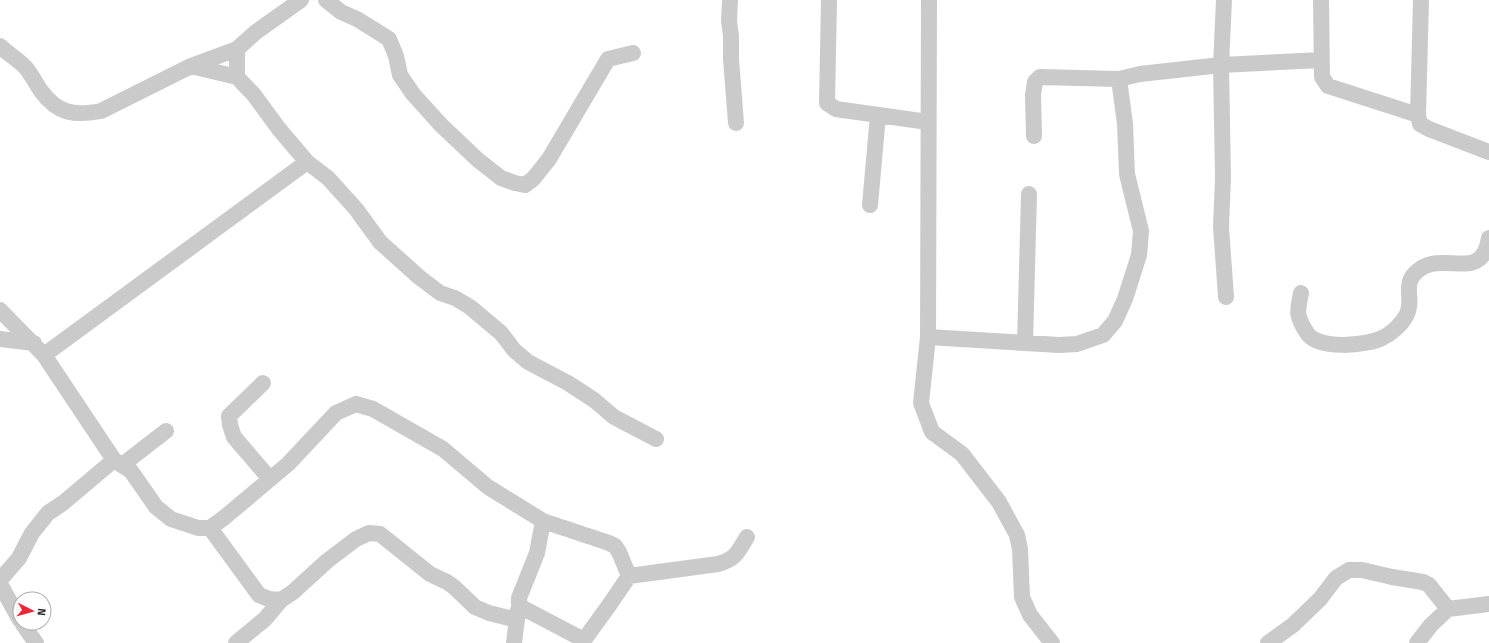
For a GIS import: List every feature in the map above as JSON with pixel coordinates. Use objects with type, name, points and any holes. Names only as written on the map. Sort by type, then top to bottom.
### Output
[{"type":"street","points":[[0,46],[26,68],[42,92],[54,106],[63,111],[88,113],[101,111],[191,66],[237,49],[256,32],[301,0]]},
{"type":"street","points":[[326,0],[341,12],[357,19],[389,39],[396,56],[400,75],[413,94],[441,125],[478,160],[501,178],[525,185],[533,179],[549,159],[608,59],[633,53]]},
{"type":"street","points":[[730,0],[729,21],[732,36],[731,59],[736,123]]},
{"type":"street","points":[[828,0],[827,103],[836,108],[928,122]]},
{"type":"street","points":[[929,0],[928,336],[921,403],[932,432],[962,454],[999,502],[1017,536],[1020,549],[1022,597],[1030,615],[1052,643]]},
{"type":"street","points":[[1224,0],[1221,64],[1223,177],[1221,227],[1226,298]]},
{"type":"street","points":[[1321,0],[1322,77],[1328,86],[1418,115]]},
{"type":"street","points":[[1421,0],[1418,115],[1420,124],[1429,129],[1489,152]]},
{"type":"street","points":[[237,49],[237,77]]},
{"type":"street","points":[[1034,136],[1033,95],[1035,82],[1040,78],[1119,79],[1140,74],[1221,64],[1321,60]]},
{"type":"street","points":[[191,66],[237,77],[254,95],[279,129],[307,162],[328,178],[356,208],[380,242],[419,277],[440,293],[455,298],[470,307],[501,332],[514,350],[528,362],[568,383],[594,400],[614,417],[656,439]]},
{"type":"street","points":[[928,336],[1060,345],[1077,344],[1102,335],[1115,320],[1125,299],[1139,255],[1141,231],[1127,174],[1125,124],[1119,79]]},
{"type":"street","points":[[870,205],[878,115]]},
{"type":"street","points":[[0,339],[39,349],[307,162]]},
{"type":"street","points":[[1025,343],[1029,194]]},
{"type":"street","points":[[1301,293],[1297,312],[1309,337],[1322,342],[1340,345],[1367,343],[1382,338],[1401,324],[1407,314],[1408,283],[1413,274],[1424,266],[1437,263],[1465,264],[1478,261],[1484,253],[1489,238]]},
{"type":"street","points":[[0,310],[39,349],[118,462],[131,471],[156,507],[171,518],[198,528],[210,528],[288,464],[336,413],[356,404],[373,409],[443,449],[488,487],[543,521],[615,546],[629,576]]},
{"type":"street","points":[[263,383],[229,416],[234,437],[270,479]]},
{"type":"street","points":[[0,580],[19,558],[32,533],[48,513],[118,462],[166,431]]},
{"type":"street","points":[[514,643],[519,598],[537,553],[543,521]]},
{"type":"street","points":[[210,528],[259,595],[269,599],[281,600]]},
{"type":"street","points":[[236,643],[266,620],[281,600],[293,592],[327,561],[356,539],[369,533],[380,534],[430,574],[451,585],[475,607],[489,613],[518,612],[522,608],[583,641],[629,576],[718,564],[730,561],[748,537]]},
{"type":"street","points":[[1268,643],[1292,625],[1320,599],[1336,578],[1349,570],[1362,570],[1392,578],[1423,582],[1429,585],[1448,609]]},
{"type":"street","points":[[0,584],[12,606]]},
{"type":"street","points":[[1417,643],[1431,625],[1448,609],[1489,604]]},
{"type":"street","points":[[28,631],[36,643]]}]
